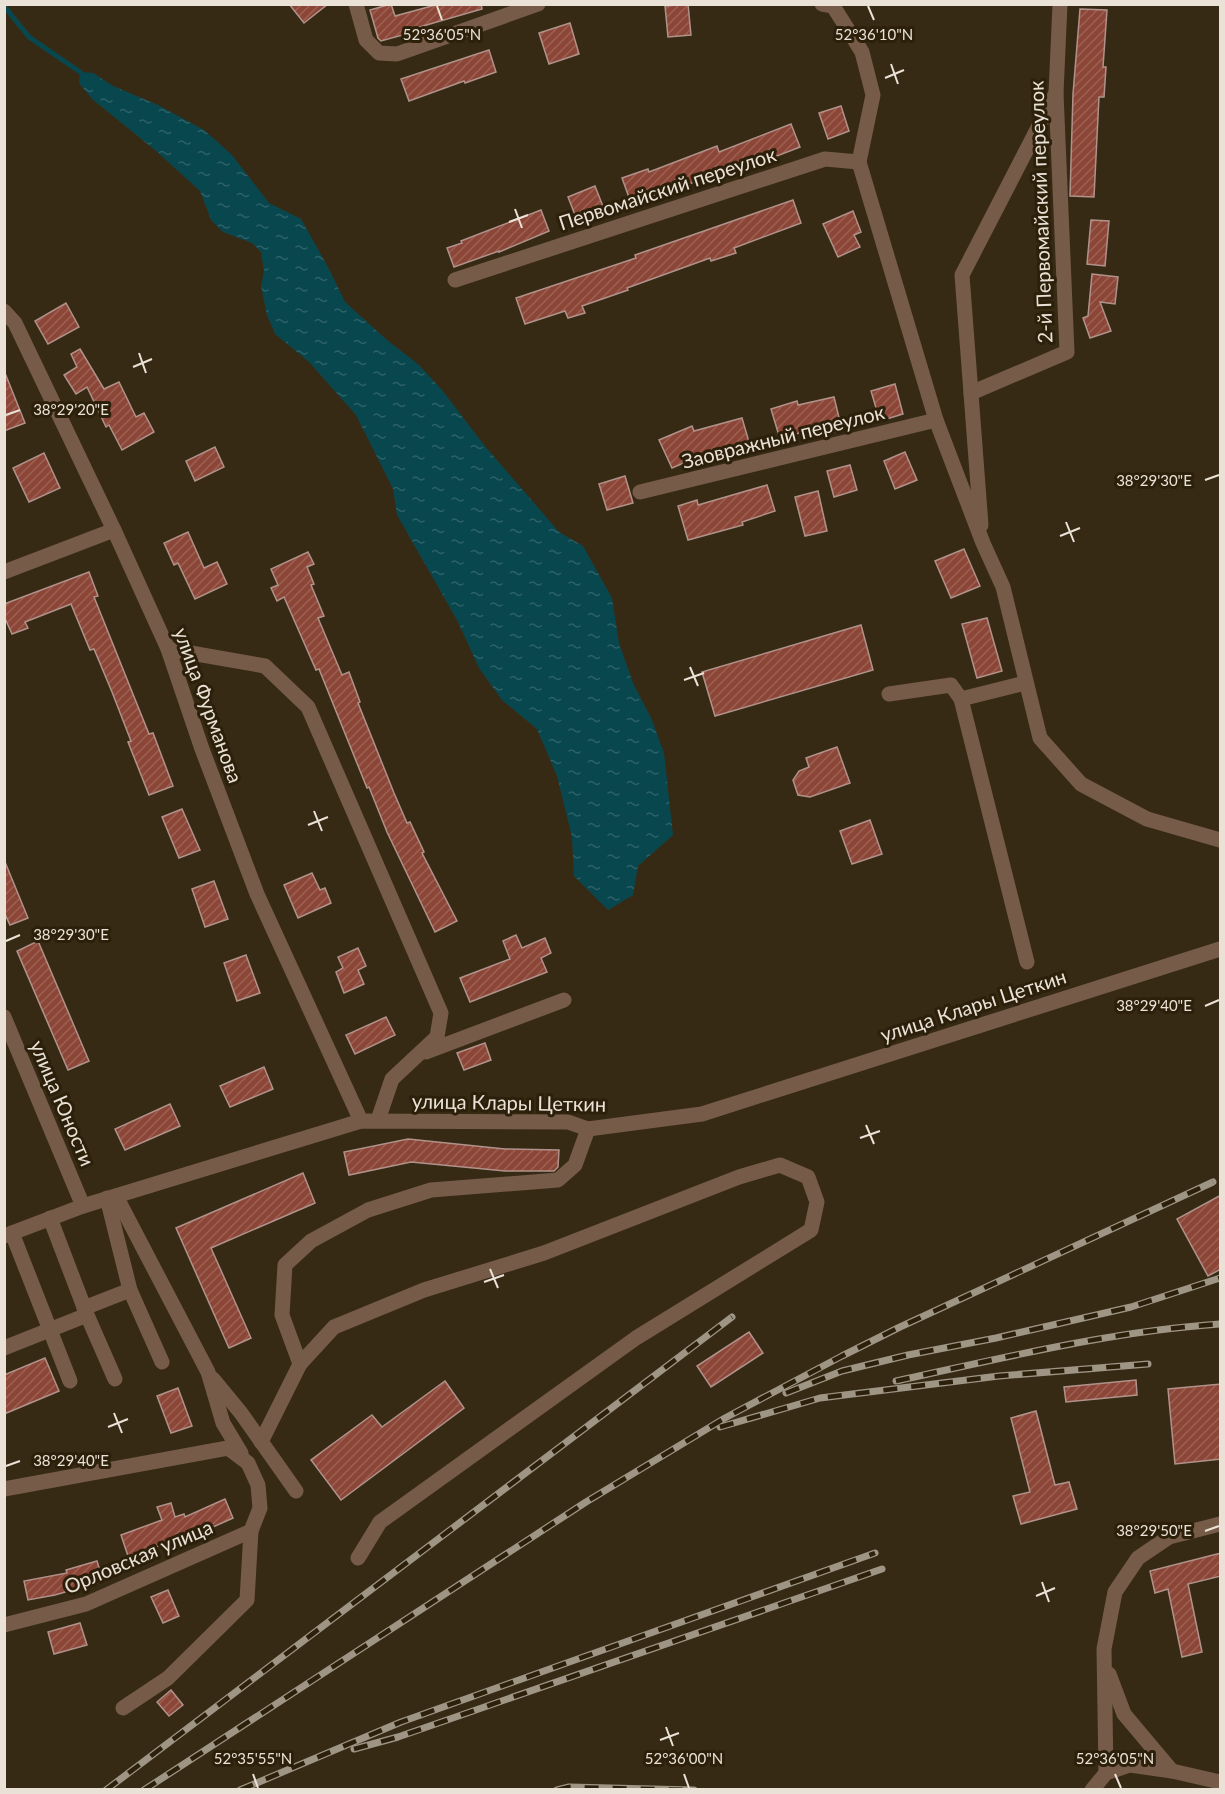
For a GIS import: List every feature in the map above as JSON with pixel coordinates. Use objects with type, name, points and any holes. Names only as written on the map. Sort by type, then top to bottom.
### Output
[{"type":"street","points":[[356,4],[366,40],[379,53],[398,54],[538,4]]},
{"type":"street","points":[[822,4],[833,6],[862,52],[873,95],[859,162],[936,420],[982,543],[1003,587],[1040,738],[1081,784],[1147,819],[1221,840]]},
{"type":"street","name":"2-й Первомайский переулок","points":[[971,393],[1067,352],[1056,93],[1060,4]]},
{"type":"street","points":[[982,543],[962,275],[1056,93]]},
{"type":"street","name":"Первомайский переулок","points":[[455,280],[825,159],[859,162]]},
{"type":"street","name":"улица Фурманова","points":[[4,311],[15,323],[168,649],[202,749],[257,894],[361,1121]]},
{"type":"street","name":"Заовражный переулок","points":[[640,492],[936,420]]},
{"type":"street","points":[[4,572],[114,530]]},
{"type":"street","points":[[168,649],[265,666],[308,707],[441,1013],[437,1037],[392,1078],[378,1120]]},
{"type":"street","points":[[962,699],[1026,683]]},
{"type":"street","points":[[889,694],[951,685],[962,699],[1027,962]]},
{"type":"street","name":"улица Клары Цеткин","points":[[8,1234],[82,1206],[361,1121],[567,1122],[588,1129],[702,1114],[1221,948]]},
{"type":"street","points":[[420,1054],[564,1000]]},
{"type":"street","name":"улица Юности","points":[[4,1017],[82,1206]]},
{"type":"street","points":[[300,1364],[282,1314],[285,1265],[311,1241],[368,1210],[431,1191],[558,1180],[575,1165],[588,1129]]},
{"type":"street","points":[[261,1442],[300,1364],[334,1326],[424,1290],[544,1253],[739,1177],[780,1165],[808,1177],[817,1202],[811,1230],[636,1338],[389,1515],[380,1522],[358,1558]]},
{"type":"street","points":[[112,1197],[130,1290],[162,1362]]},
{"type":"street","points":[[112,1197],[208,1372],[296,1491]]},
{"type":"street","points":[[50,1218],[86,1312],[115,1378]]},
{"type":"street","points":[[8,1234],[70,1381]]},
{"type":"street","points":[[4,1348],[50,1329],[130,1290]]},
{"type":"street","points":[[123,1708],[168,1678],[247,1600],[251,1532],[260,1508],[258,1485],[248,1463],[223,1423],[208,1372]]},
{"type":"street","points":[[4,1489],[228,1448],[248,1463]]},
{"type":"street","points":[[1106,1773],[1104,1649],[1115,1592],[1138,1558],[1169,1537],[1221,1524]]},
{"type":"street","name":"Орловская улица","points":[[4,1625],[86,1604],[251,1532]]},
{"type":"street","points":[[1104,1649],[1110,1679],[1124,1714],[1172,1771]]},
{"type":"street","points":[[1092,1790],[1106,1773],[1130,1765],[1172,1771],[1221,1782]]},
{"type":"water","points":[[80,72],[93,73],[113,86],[158,105],[204,130],[232,155],[269,203],[301,219],[345,302],[419,365],[559,532],[583,546],[612,598],[619,643],[633,683],[652,720],[664,753],[673,835],[638,866],[633,895],[608,910],[574,876],[572,837],[557,776],[537,729],[502,700],[479,668],[457,620],[397,515],[393,489],[356,415],[309,362],[275,334],[267,315],[261,286],[264,271],[261,252],[252,243],[223,232],[211,220],[200,191],[155,150],[92,99],[79,83]]},
{"type":"building","points":[[289,4],[328,4],[304,23]]},
{"type":"building","points":[[391,4],[395,16],[439,4],[481,4],[482,9],[416,28],[417,31],[381,41],[378,38],[370,10]]},
{"type":"building","points":[[688,4],[691,35],[668,37],[665,6]]},
{"type":"building","points":[[1080,9],[1107,10],[1103,67],[1106,67],[1104,97],[1099,97],[1094,197],[1070,196],[1073,94]]},
{"type":"building","points":[[570,23],[579,54],[549,64],[539,33]]},
{"type":"building","points":[[489,50],[496,72],[409,101],[401,79]]},
{"type":"building","points":[[841,106],[849,131],[828,139],[819,113]]},
{"type":"building","points":[[791,124],[800,147],[751,166],[749,161],[676,189],[631,203],[622,178],[648,169],[649,172],[717,146],[719,152]]},
{"type":"building","points":[[595,186],[604,209],[577,220],[568,197]]},
{"type":"building","points":[[793,200],[801,223],[734,248],[736,253],[711,261],[710,258],[582,306],[585,313],[568,318],[565,311],[525,324],[516,298],[636,258],[635,255]]},
{"type":"building","points":[[541,210],[549,231],[499,252],[454,267],[447,248]]},
{"type":"building","points":[[853,211],[861,232],[854,235],[860,247],[838,257],[823,224]]},
{"type":"building","points":[[1091,220],[1109,221],[1105,266],[1087,264]]},
{"type":"building","points":[[1092,274],[1118,277],[1115,304],[1100,302],[1111,331],[1090,338],[1083,318],[1088,316]]},
{"type":"building","points":[[66,303],[79,327],[48,344],[35,321]]},
{"type":"building","points":[[80,349],[104,389],[119,382],[136,417],[144,413],[154,432],[122,450],[109,425],[106,427],[87,387],[76,394],[64,375],[77,367],[71,354]]},
{"type":"building","points":[[4,374],[25,423],[4,431]]},
{"type":"building","points":[[895,384],[903,414],[880,421],[871,391]]},
{"type":"building","points":[[834,397],[842,430],[814,437],[812,429],[780,439],[771,409],[797,401],[798,405]]},
{"type":"building","points":[[742,418],[749,442],[705,454],[672,468],[659,440],[692,426],[694,431]]},
{"type":"building","points":[[215,447],[224,467],[195,481],[186,461]]},
{"type":"building","points":[[905,452],[917,480],[895,489],[884,461]]},
{"type":"building","points":[[44,453],[60,488],[29,502],[13,468]]},
{"type":"building","points":[[850,465],[857,490],[834,497],[827,471]]},
{"type":"building","points":[[625,476],[633,503],[607,510],[599,484]]},
{"type":"building","points":[[767,485],[775,511],[742,522],[743,525],[688,540],[678,506],[697,500],[698,505]]},
{"type":"building","points":[[818,491],[827,531],[805,536],[795,497]]},
{"type":"building","points":[[188,532],[204,568],[217,562],[227,584],[195,599],[178,563],[174,565],[164,543]]},
{"type":"building","points":[[964,549],[980,586],[951,598],[935,561]]},
{"type":"building","points":[[308,552],[314,564],[307,567],[314,584],[311,585],[324,616],[318,618],[342,675],[349,672],[360,702],[358,703],[407,823],[410,822],[424,852],[422,853],[457,921],[435,932],[387,832],[369,787],[367,788],[319,669],[316,670],[284,597],[277,601],[271,588],[278,585],[271,569]]},
{"type":"building","points":[[89,572],[98,596],[94,597],[149,734],[153,733],[173,786],[149,795],[128,742],[131,741],[112,692],[94,649],[90,650],[71,604],[25,622],[28,628],[12,634],[4,616],[4,604]]},
{"type":"building","points":[[987,618],[1002,671],[977,678],[962,624]]},
{"type":"building","points":[[861,625],[873,670],[715,716],[702,672]]},
{"type":"building","points":[[837,747],[850,783],[810,797],[798,795],[793,780],[799,771],[809,767],[806,758]]},
{"type":"building","points":[[182,809],[200,850],[179,858],[162,817]]},
{"type":"building","points":[[870,820],[882,854],[852,864],[840,831]]},
{"type":"building","points":[[5,862],[28,918],[10,925],[4,912]]},
{"type":"building","points":[[312,873],[320,890],[325,888],[331,903],[298,918],[284,885]]},
{"type":"building","points":[[214,881],[228,919],[205,927],[192,889]]},
{"type":"building","points":[[516,935],[522,948],[545,938],[551,953],[541,958],[547,972],[470,1002],[460,978],[510,959],[503,941]]},
{"type":"building","points":[[38,941],[89,1061],[68,1070],[17,951]]},
{"type":"building","points":[[358,948],[366,966],[358,970],[364,984],[344,993],[336,972],[343,968],[338,957]]},
{"type":"building","points":[[246,955],[260,993],[237,1001],[224,963]]},
{"type":"building","points":[[386,1017],[395,1035],[355,1054],[346,1035]]},
{"type":"building","points":[[485,1043],[491,1060],[464,1070],[457,1053]]},
{"type":"building","points":[[264,1067],[273,1089],[230,1107],[220,1086]]},
{"type":"building","points":[[170,1104],[180,1126],[125,1150],[115,1129]]},
{"type":"building","points":[[408,1139],[505,1149],[559,1150],[558,1167],[554,1171],[505,1171],[411,1162],[349,1175],[344,1152]]},
{"type":"building","points":[[303,1173],[315,1203],[211,1248],[251,1338],[229,1348],[176,1228]]},
{"type":"building","points":[[1221,1195],[1221,1269],[1208,1276],[1177,1219]]},
{"type":"building","points":[[749,1332],[763,1353],[711,1387],[697,1366]]},
{"type":"building","points":[[45,1358],[59,1391],[4,1414],[4,1375]]},
{"type":"building","points":[[1136,1380],[1137,1395],[1066,1402],[1064,1387]]},
{"type":"building","points":[[445,1381],[464,1408],[341,1500],[311,1460],[372,1415],[382,1427]]},
{"type":"building","points":[[1221,1384],[1221,1459],[1175,1464],[1168,1389]]},
{"type":"building","points":[[178,1388],[192,1426],[171,1433],[157,1396]]},
{"type":"building","points":[[1036,1411],[1055,1485],[1069,1482],[1077,1509],[1021,1524],[1013,1496],[1030,1492],[1011,1418]]},
{"type":"building","points":[[225,1499],[233,1518],[204,1531],[128,1556],[121,1535],[162,1520],[157,1507],[171,1503],[175,1517],[184,1514],[185,1517]]},
{"type":"building","points":[[1221,1553],[1221,1576],[1188,1584],[1202,1652],[1182,1657],[1168,1589],[1155,1593],[1150,1571]]},
{"type":"building","points":[[97,1561],[103,1581],[28,1600],[24,1581],[67,1573],[66,1570]]},
{"type":"building","points":[[168,1590],[179,1616],[163,1623],[151,1597]]},
{"type":"building","points":[[80,1623],[87,1645],[54,1654],[48,1632]]},
{"type":"building","points":[[171,1690],[183,1705],[169,1716],[157,1702]]},
{"type":"waterway","points":[[4,6],[29,37],[80,72]]},
{"type":"railway","points":[[144,1790],[586,1502],[725,1418],[900,1327],[1213,1182]]},
{"type":"railway","points":[[786,1393],[842,1371],[1131,1307],[1220,1278]]},
{"type":"railway","points":[[106,1790],[732,1317]]},
{"type":"railway","points":[[896,1381],[1098,1339],[1220,1324]]},
{"type":"railway","points":[[720,1427],[820,1398],[999,1376],[1148,1364]]},
{"type":"railway","points":[[240,1790],[401,1722],[875,1553]]},
{"type":"railway","points":[[354,1749],[398,1737],[882,1569]]},
{"type":"railway","points":[[557,1790],[569,1787],[694,1790]]}]
